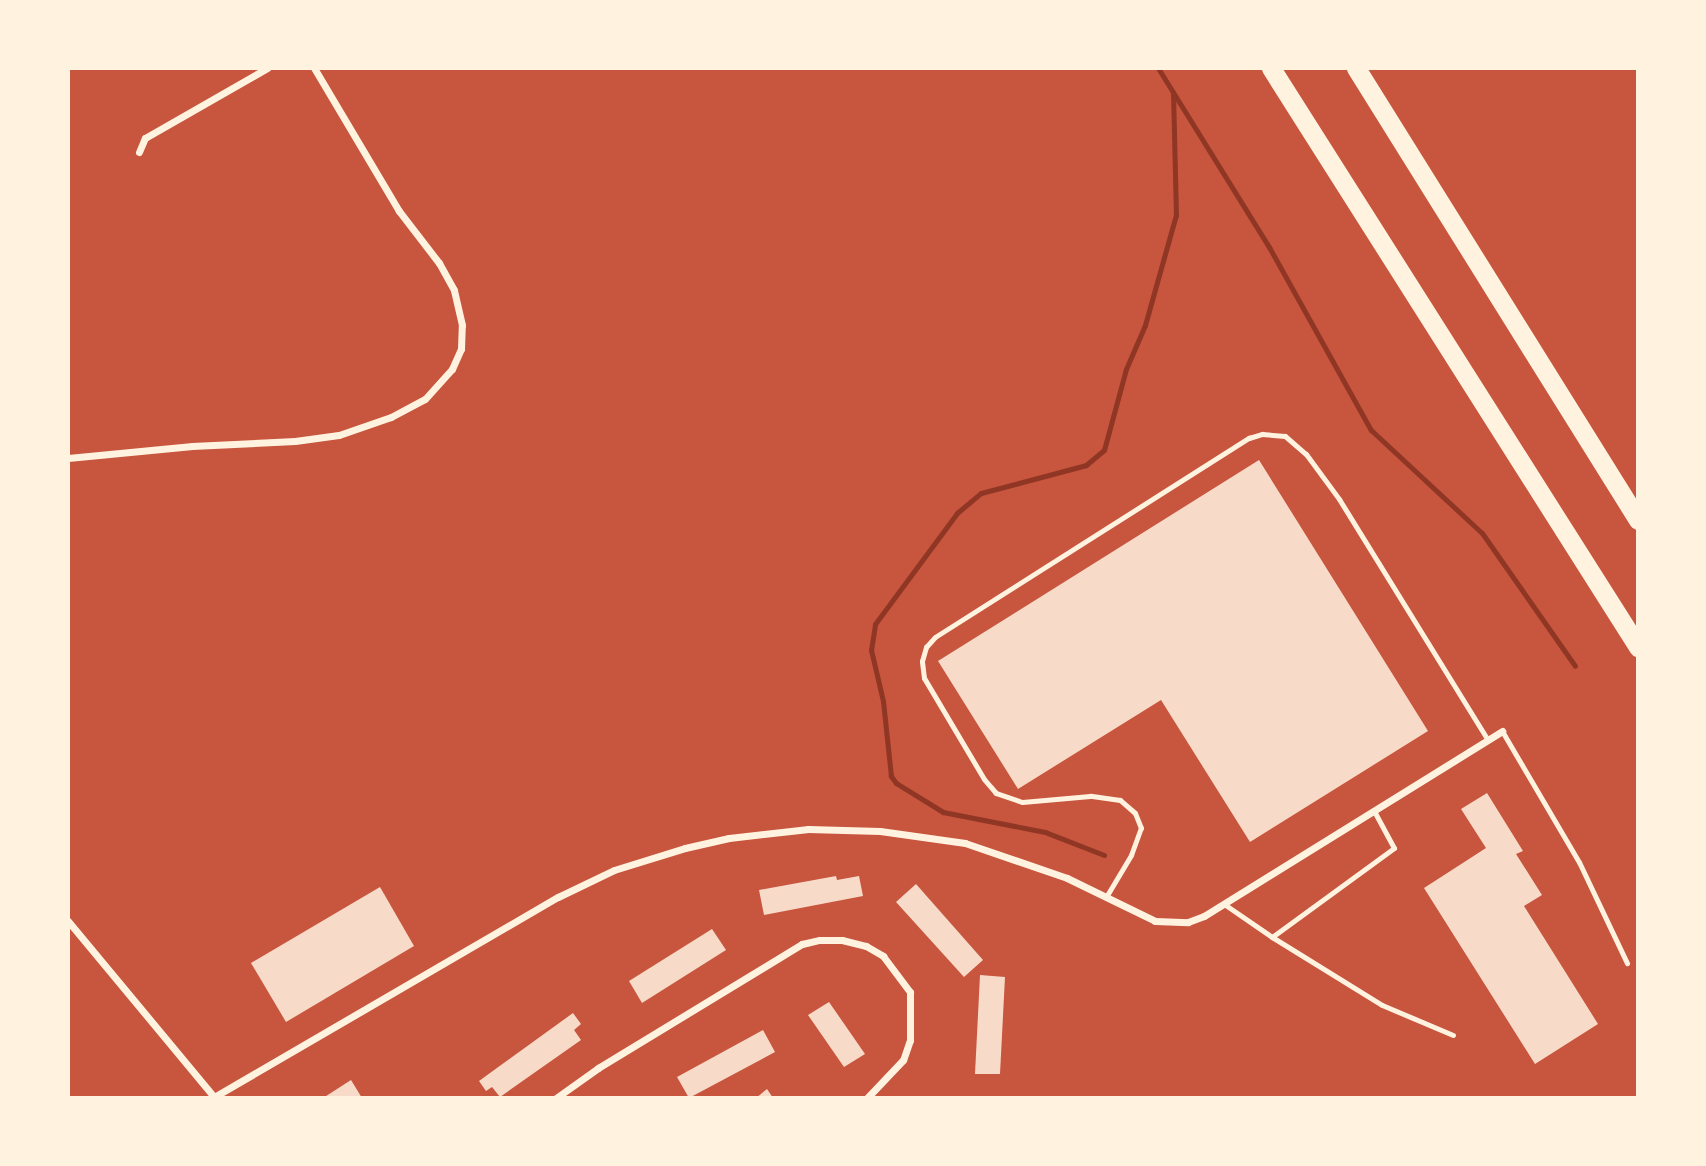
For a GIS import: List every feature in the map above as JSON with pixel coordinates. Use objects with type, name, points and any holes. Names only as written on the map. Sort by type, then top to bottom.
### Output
[{"type":"highway","points":[[1271,68],[1638,647]]},
{"type":"highway","points":[[1356,68],[1638,520]]},
{"type":"street","points":[[139,152],[145,138],[267,68]]},
{"type":"street","points":[[68,458],[192,446],[295,441],[339,435],[391,417],[425,399],[452,369],[461,349],[462,325],[454,290],[439,264],[400,211],[314,68]]},
{"type":"street","points":[[68,921],[215,1097],[558,897],[614,870],[685,848],[729,838],[808,829],[880,831],[965,843],[1001,853],[1067,878],[1155,922],[1173,923],[1204,916],[1502,732]]},
{"type":"street","points":[[556,1098],[598,1068],[803,944],[820,940],[842,940],[866,946],[883,956],[909,992],[910,1040],[903,1060],[867,1098]]},
{"type":"lane","points":[[1106,897],[1131,855],[1138,837],[1141,828],[1135,813],[1121,800],[1090,796],[1023,802],[996,793],[984,779],[924,678],[924,654],[935,637],[1250,438],[1262,434],[1285,436],[1306,454],[1339,499],[1488,740]]},
{"type":"lane","points":[[1502,732],[1579,862],[1627,963]]},
{"type":"lane","points":[[1272,937],[1394,848],[1374,811]]},
{"type":"lane","points":[[1224,904],[1382,1005],[1453,1035]]},
{"type":"building","points":[[1259,460],[1428,731],[1250,842],[1161,700],[1018,789],[938,661]]},
{"type":"building","points":[[1487,793],[1523,851],[1516,854],[1542,895],[1524,906],[1598,1024],[1535,1064],[1424,888],[1486,848],[1461,809]]},
{"type":"building","points":[[836,876],[837,880],[859,876],[863,896],[764,915],[759,890]]},
{"type":"building","points":[[916,884],[983,960],[964,977],[896,902]]},
{"type":"building","points":[[380,887],[414,946],[286,1022],[251,963]]},
{"type":"building","points":[[712,929],[726,950],[642,1003],[629,981]]},
{"type":"building","points":[[980,975],[1005,977],[1000,1074],[975,1074]]},
{"type":"building","points":[[829,1002],[865,1054],[844,1067],[808,1015]]},
{"type":"building","points":[[573,1013],[581,1024],[574,1030],[581,1040],[500,1097],[492,1087],[486,1091],[479,1081]]},
{"type":"building","points":[[763,1030],[775,1052],[689,1098],[677,1077]]},
{"type":"building","points":[[351,1080],[362,1098],[323,1098]]},
{"type":"building","points":[[767,1089],[773,1098],[756,1098]]},
{"type":"waterway","points":[[1158,68],[1269,247],[1371,430],[1482,533],[1575,666]]},
{"type":"waterway","points":[[1104,855],[1045,832],[943,812],[896,783],[891,776],[883,701],[871,650],[875,624],[957,513],[981,493],[1086,465],[1104,450],[1126,369],[1145,325],[1176,215],[1173,93]]}]
